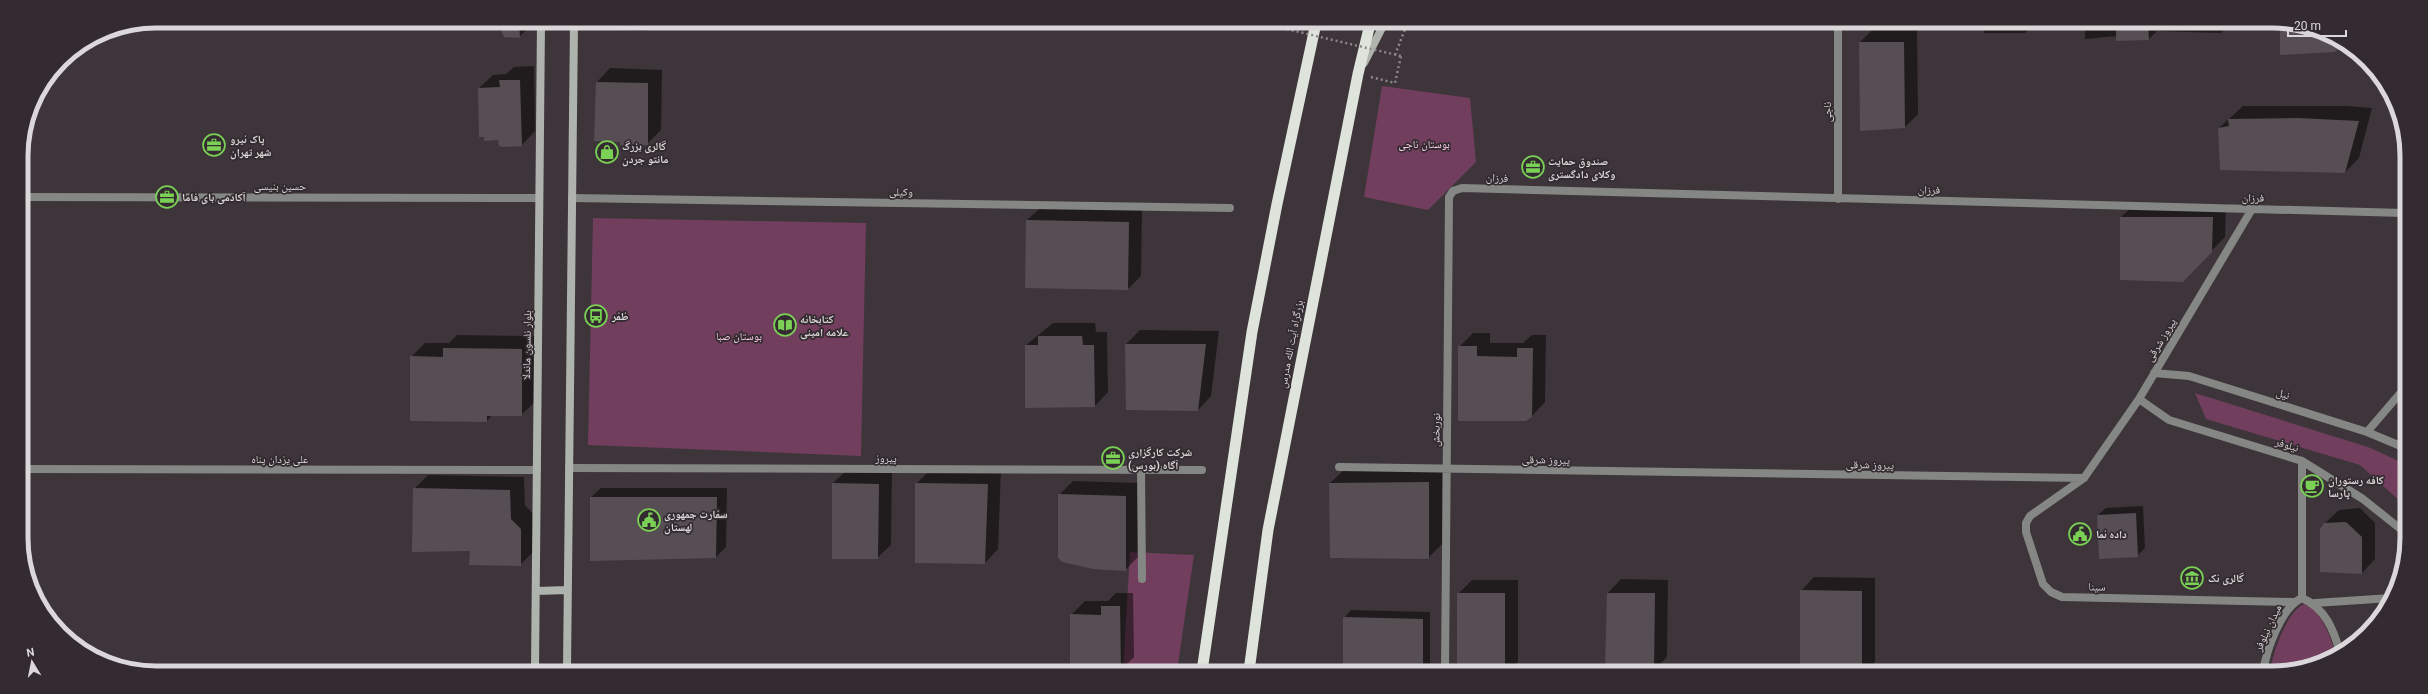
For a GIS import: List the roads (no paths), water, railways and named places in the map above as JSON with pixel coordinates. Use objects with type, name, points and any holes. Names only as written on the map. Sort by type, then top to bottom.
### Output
[{"type":"highway","points":[[1203,666],[1252,332],[1277,204],[1315,28]]},
{"type":"highway","name":"بزرگراه آیت الله مدرس","points":[[1250,666],[1268,530],[1358,74],[1369,28]]},
{"type":"main road","name":"بلوار نلسون ماندلا","points":[[535,666],[541,28]]},
{"type":"main road","points":[[567,666],[574,28]]},
{"type":"main road","points":[[1358,74],[1382,28]]},
{"type":"main road","points":[[536,591],[568,590]]},
{"type":"street","name":"ناجی","points":[[1838,28],[1838,199]]},
{"type":"street","name":"فرزان","points":[[1453,191],[1462,188],[2400,213]]},
{"type":"street","name":"نوربخش","points":[[1445,666],[1449,197],[1453,191]]},
{"type":"street","name":"حسین بنیسی","points":[[28,197],[539,198]]},
{"type":"street","name":"وكيلی","points":[[572,198],[1230,208]]},
{"type":"street","name":"پیروز شرقی","points":[[1339,467],[1446,470],[2084,478],[2139,399],[2252,209]]},
{"type":"street","name":"نیل","points":[[2154,373],[2189,376],[2367,432],[2400,446]]},
{"type":"street","points":[[2367,432],[2400,394]]},
{"type":"street","name":"نیلوفر","points":[[2139,399],[2169,420],[2302,461],[2302,598]]},
{"type":"street","points":[[2302,461],[2363,499],[2400,529]]},
{"type":"street","name":"پیروز","points":[[569,468],[1202,470]]},
{"type":"street","name":"علی یزدان پناه","points":[[28,469],[537,470]]},
{"type":"street","points":[[1141,470],[1142,579]]},
{"type":"street","name":"سینا","points":[[2084,478],[2030,516],[2026,523],[2026,532],[2042,584],[2052,592],[2062,597],[2293,602]]},
{"type":"street","points":[[2302,598],[2314,603],[2385,598]]},
{"type":"street","name":"میدان نیلوفر","points":[[2264,666],[2267,653],[2285,614],[2293,602],[2302,598]]},
{"type":"street","points":[[2314,603],[2330,625],[2338,648]]},
{"type":"place","name":"پاک نیرو شهر‌ تهران","points":[[214,145]]},
{"type":"place","name":"گالری بزرگ مانتو جردن","points":[[607,152]]},
{"type":"place","name":"صندوق حمایت وکلای دادگستری","points":[[1533,167]]},
{"type":"place","name":"آکادمی بای فاما","points":[[167,197]]},
{"type":"place","name":"ظفر","points":[[596,316]]},
{"type":"place","name":"کتابخانه علامه امینی","points":[[785,325]]},
{"type":"place","name":"شرکت کارگزاری آگاه (بورس)","points":[[1113,458]]},
{"type":"place","name":"کافه رستوران پارسا","points":[[2312,486]]},
{"type":"place","name":"سفارت جمهوری لهستان","points":[[649,520]]},
{"type":"place","name":"داده نما","points":[[2080,534]]},
{"type":"place","name":"گالری نک","points":[[2192,578]]},
{"type":"park label","name":"بوستان ناجی","points":[[1424,144]]},
{"type":"park label","name":"بوستان صبا","points":[[739,336]]}]
